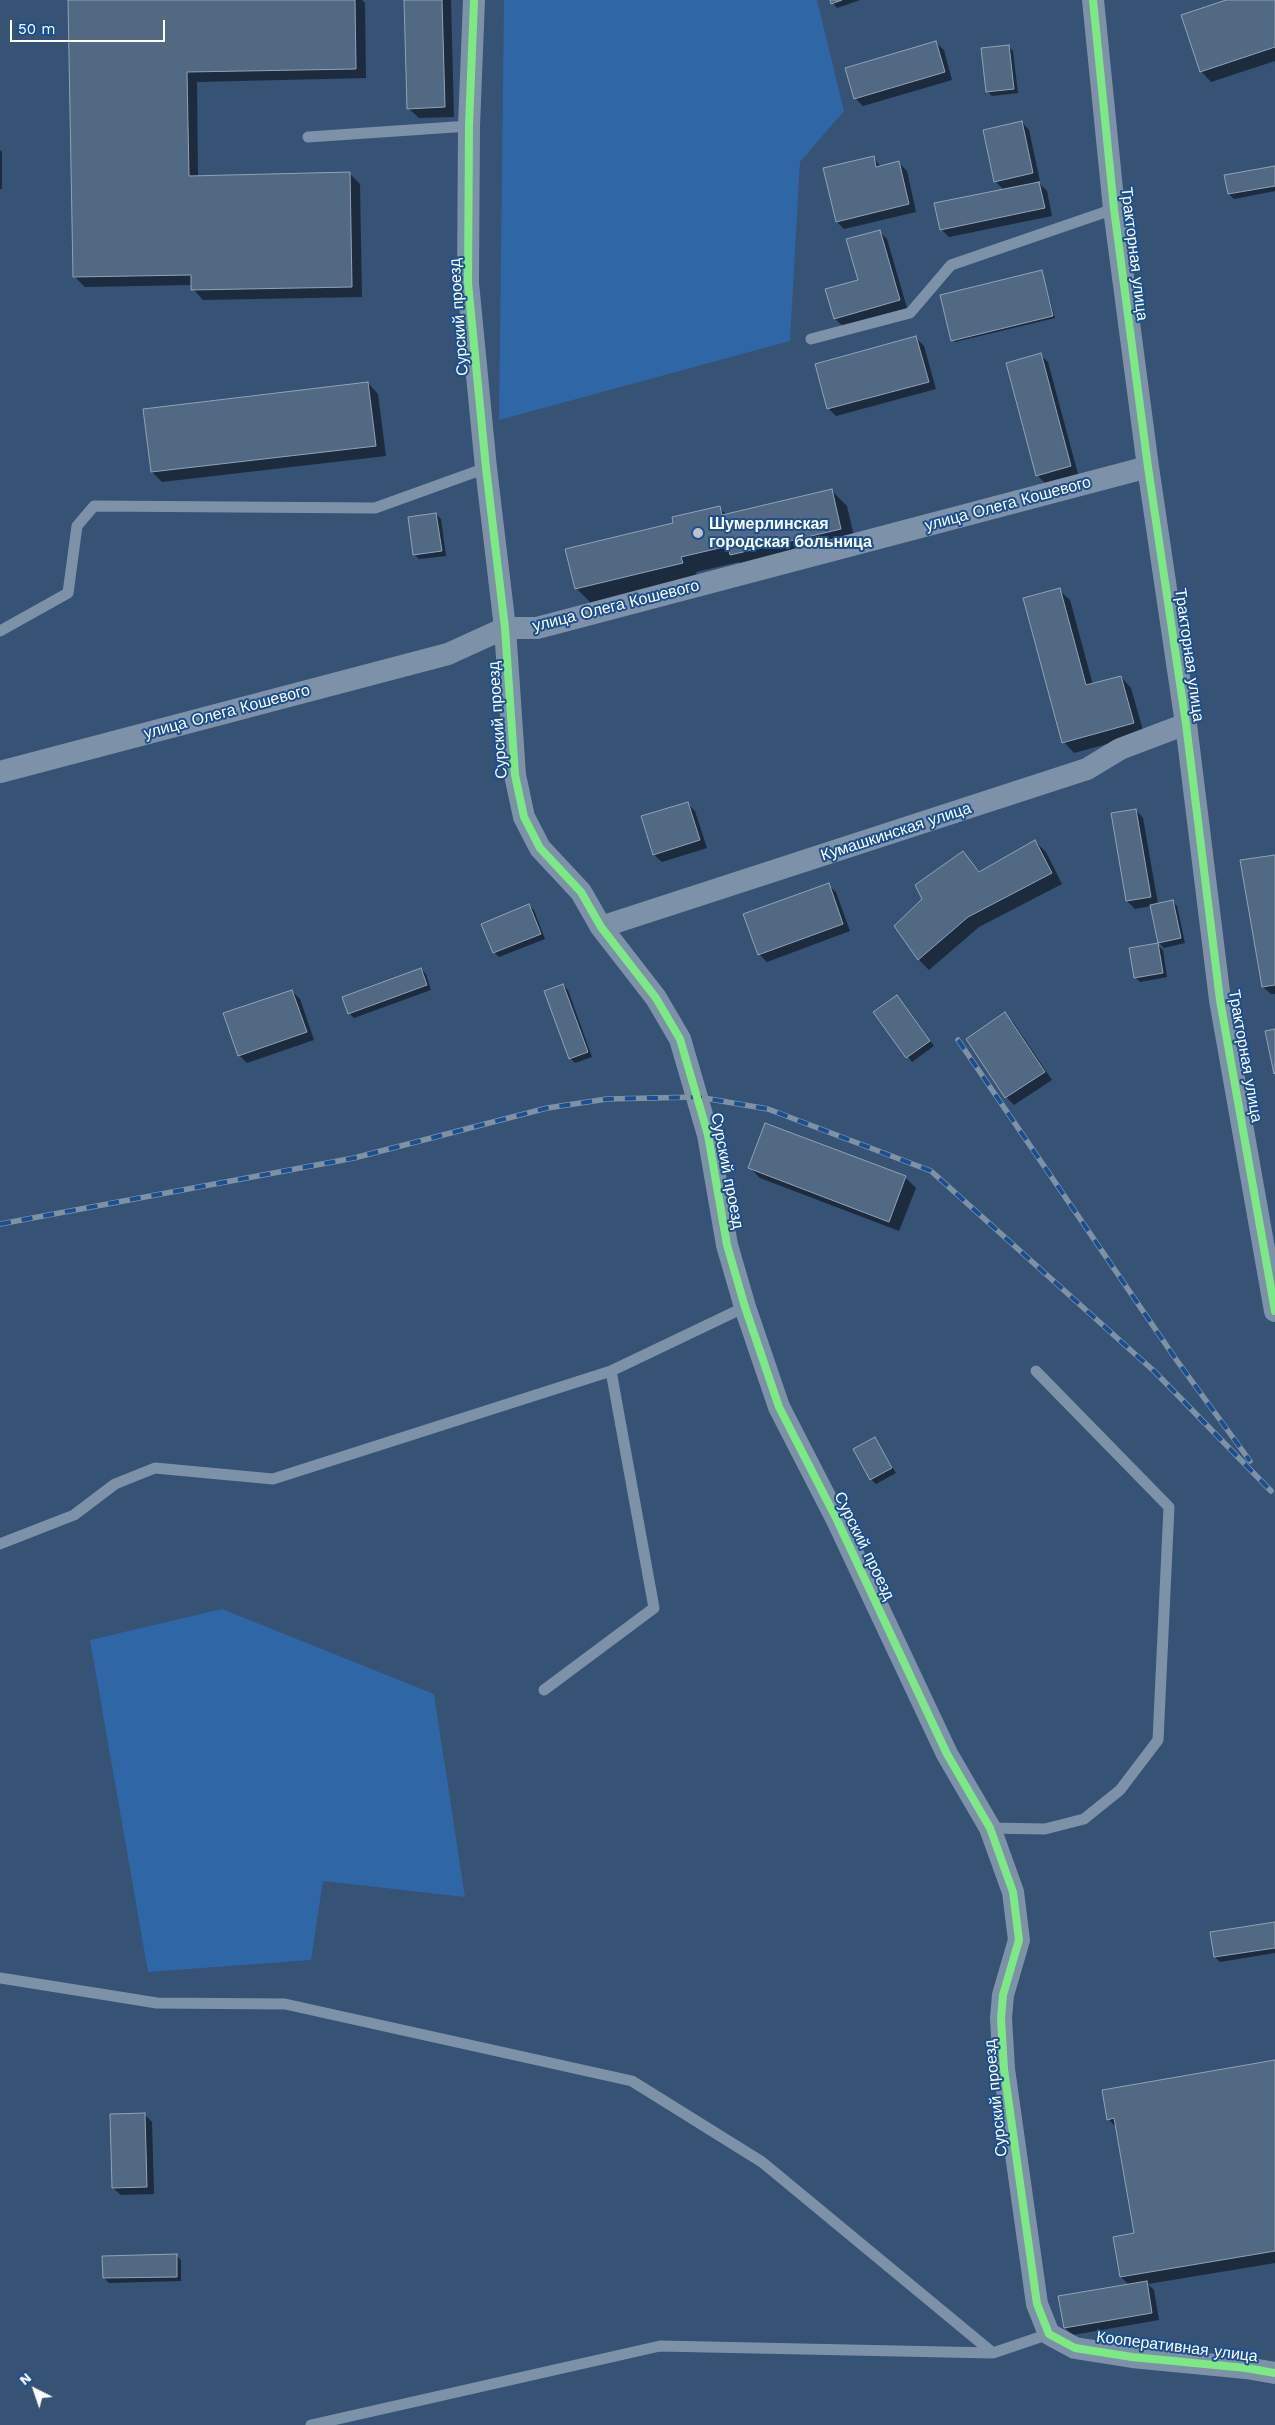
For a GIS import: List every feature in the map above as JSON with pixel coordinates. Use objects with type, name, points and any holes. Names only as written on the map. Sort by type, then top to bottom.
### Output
[{"type":"street","name":"Сурский проезд","points":[[474,0],[469,126],[468,283],[486,468],[506,628],[515,775],[524,817],[540,848],[581,892],[601,927],[656,998],[680,1039],[708,1135],[727,1245],[745,1307],[779,1407],[837,1520],[947,1754],[990,1828],[1013,1892],[1019,1940],[1003,1995],[1001,2018],[1004,2069],[1037,2304],[1049,2334]]},
{"type":"street","name":"Тракторная улица","points":[[1093,0],[1114,209],[1148,466],[1186,724],[1220,1000],[1275,1311]]},
{"type":"street","name":"улица Олега Кошевого","points":[[0,772],[448,654],[506,628],[537,628],[1148,466]]},
{"type":"street","name":"Кумашкинская улица","points":[[601,927],[1088,770],[1120,748],[1186,724]]},
{"type":"street","name":"Кооперативная улица","points":[[1049,2334],[1075,2348],[1132,2358],[1246,2368],[1275,2373]]},
{"type":"lane","points":[[308,137],[469,126]]},
{"type":"lane","points":[[811,339],[910,313],[951,265],[1114,209]]},
{"type":"lane","points":[[0,631],[68,593],[77,526],[94,506],[375,508],[486,468]]},
{"type":"lane","points":[[0,1544],[74,1515],[115,1484],[155,1468],[273,1479],[611,1371],[745,1307]]},
{"type":"lane","points":[[544,1690],[654,1608],[611,1371]]},
{"type":"lane","points":[[990,1828],[1045,1829],[1084,1820],[1120,1790],[1158,1740],[1168,1507],[1036,1371]]},
{"type":"lane","points":[[0,1978],[157,2003],[285,2004],[632,2081],[762,2162],[993,2353]]},
{"type":"lane","points":[[311,2425],[660,2346],[993,2353],[1049,2334]]},
{"type":"shaded area","points":[[504,0],[817,0],[844,111],[800,162],[790,341],[499,420]]},
{"type":"shaded area","points":[[222,1609],[434,1694],[465,1897],[323,1881],[311,1960],[148,1972],[90,1640]]},
{"type":"building","points":[[68,0],[355,0],[356,69],[187,72],[189,176],[350,172],[352,287],[191,290],[191,275],[73,277]]},
{"type":"building","points":[[404,0],[442,0],[445,107],[407,109]]},
{"type":"building","points":[[830,0],[842,0],[831,4]]},
{"type":"building","points":[[1226,0],[1275,0],[1275,47],[1200,72],[1181,15]]},
{"type":"building","points":[[936,41],[945,72],[854,99],[845,68]]},
{"type":"building","points":[[1009,45],[1014,89],[986,92],[981,48]]},
{"type":"building","points":[[1022,121],[1033,173],[994,182],[983,130]]},
{"type":"building","points":[[874,156],[876,167],[899,161],[909,204],[836,222],[823,168]]},
{"type":"building","points":[[1275,166],[1275,186],[1228,194],[1224,175]]},
{"type":"building","points":[[1039,182],[1045,208],[940,230],[934,203]]},
{"type":"building","points":[[880,230],[900,300],[834,319],[825,289],[858,280],[846,239]]},
{"type":"building","points":[[1042,270],[1053,316],[951,341],[940,295]]},
{"type":"building","points":[[916,336],[929,382],[827,409],[815,364]]},
{"type":"building","points":[[1041,353],[1071,466],[1036,476],[1006,363]]},
{"type":"building","points":[[368,382],[376,446],[151,472],[143,409]]},
{"type":"building","points":[[832,489],[841,529],[730,555],[728,546],[681,557],[683,563],[575,589],[565,549],[673,523],[672,517],[720,506],[722,515]]},
{"type":"building","points":[[436,513],[442,551],[413,555],[408,517]]},
{"type":"building","points":[[1060,588],[1086,685],[1121,676],[1134,723],[1062,743],[1023,598]]},
{"type":"building","points":[[688,802],[700,840],[653,855],[641,816]]},
{"type":"building","points":[[1136,809],[1151,897],[1126,901],[1111,813]]},
{"type":"building","points":[[1035,840],[1052,873],[968,917],[918,960],[894,926],[922,899],[915,885],[963,851],[979,872]]},
{"type":"building","points":[[1275,855],[1275,985],[1262,987],[1240,860]]},
{"type":"building","points":[[829,883],[843,924],[758,955],[743,914]]},
{"type":"building","points":[[1173,900],[1181,938],[1158,943],[1150,905]]},
{"type":"building","points":[[529,904],[541,934],[493,953],[481,924]]},
{"type":"building","points":[[1158,943],[1163,973],[1134,978],[1129,948]]},
{"type":"building","points":[[421,968],[427,985],[348,1014],[342,997]]},
{"type":"building","points":[[563,984],[588,1052],[569,1059],[544,991]]},
{"type":"building","points":[[292,990],[307,1032],[238,1056],[223,1013]]},
{"type":"building","points":[[897,995],[930,1041],[906,1058],[873,1012]]},
{"type":"building","points":[[1005,1012],[1045,1072],[1005,1098],[966,1039]]},
{"type":"building","points":[[1275,1029],[1275,1073],[1274,1074],[1265,1031]]},
{"type":"building","points":[[765,1123],[906,1176],[889,1222],[748,1168]]},
{"type":"building","points":[[875,1437],[892,1468],[870,1480],[853,1449]]},
{"type":"building","points":[[1275,1922],[1275,1948],[1214,1957],[1210,1932]]},
{"type":"building","points":[[1275,2060],[1275,2251],[1120,2277],[1113,2237],[1134,2233],[1114,2118],[1107,2120],[1102,2090]]},
{"type":"building","points":[[145,2113],[147,2187],[112,2188],[110,2114]]},
{"type":"building","points":[[177,2254],[177,2277],[103,2278],[102,2256]]},
{"type":"building","points":[[1147,2281],[1152,2313],[1064,2328],[1058,2296]]},
{"type":"railway","points":[[958,1040],[1175,1358],[1250,1461]]},
{"type":"railway","points":[[0,1224],[354,1158],[547,1108],[607,1099],[698,1097],[768,1109],[931,1171],[1155,1372],[1271,1491]]},
{"type":"cycle path","points":[[474,0],[469,126],[468,283],[486,468],[505,628],[515,775],[524,817],[540,848],[581,892],[601,927],[656,998],[680,1039],[708,1135],[727,1245],[745,1307],[779,1407],[837,1520],[947,1754],[990,1828],[1013,1892],[1019,1940],[1003,1995],[1001,2018],[1004,2069],[1037,2304],[1049,2334],[1075,2348],[1132,2357],[1246,2368],[1275,2373]]},
{"type":"cycle path","points":[[1093,0],[1114,209],[1148,467],[1186,724],[1220,1000],[1275,1311]]},
{"type":"place","name":"Шумерлинская городская больница","points":[[698,533]]}]
